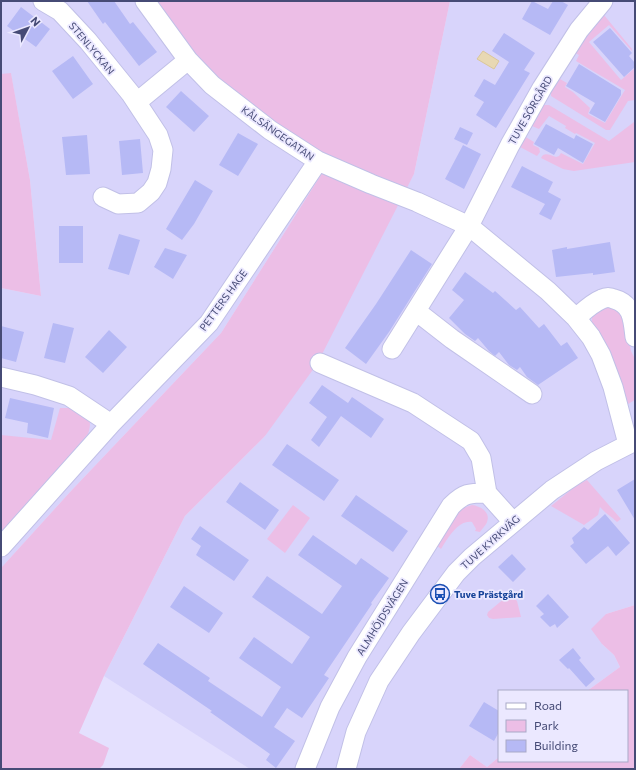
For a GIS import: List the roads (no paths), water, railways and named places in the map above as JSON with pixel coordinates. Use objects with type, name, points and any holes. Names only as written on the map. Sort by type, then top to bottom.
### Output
[{"type":"street","name":"STENLYCKAN","points":[[43,1],[60,11],[88,41],[137,102],[158,135],[163,150],[161,169],[157,183],[151,192],[138,203],[118,204],[103,196]]},
{"type":"street","name":"KÅLSÄNGEGATAN","points":[[145,1],[188,60],[212,85],[270,130],[318,161],[417,202],[468,226],[548,291],[576,318],[591,337],[601,355],[614,387],[632,443]]},
{"type":"street","name":"TUVE SÖRGÅRD","points":[[468,226],[510,145],[542,88],[578,30],[603,1]]},
{"type":"street","points":[[137,102],[188,60]]},
{"type":"street","name":"PETTERS HAGE","points":[[1,547],[111,424],[209,322],[318,161]]},
{"type":"street","points":[[392,349],[468,226]]},
{"type":"street","points":[[576,318],[591,305],[604,298],[610,297],[621,301],[630,310],[633,319],[635,337]]},
{"type":"street","points":[[416,311],[452,339],[532,394]]},
{"type":"street","points":[[320,363],[413,403],[471,441],[481,458],[487,493],[513,522]]},
{"type":"street","points":[[1,377],[35,385],[69,396],[111,424]]},
{"type":"street","name":"TUVE KYRKVÄG","points":[[346,769],[356,732],[379,681],[411,633],[456,573],[472,557],[552,490],[596,461],[632,443]]},
{"type":"street","name":"ALMHÖJDSVÄGEN","points":[[305,769],[330,707],[357,657],[451,506],[461,496],[475,493],[487,493]]},
{"type":"place","name":"Tuve Prästgård","points":[[440,594]]}]
